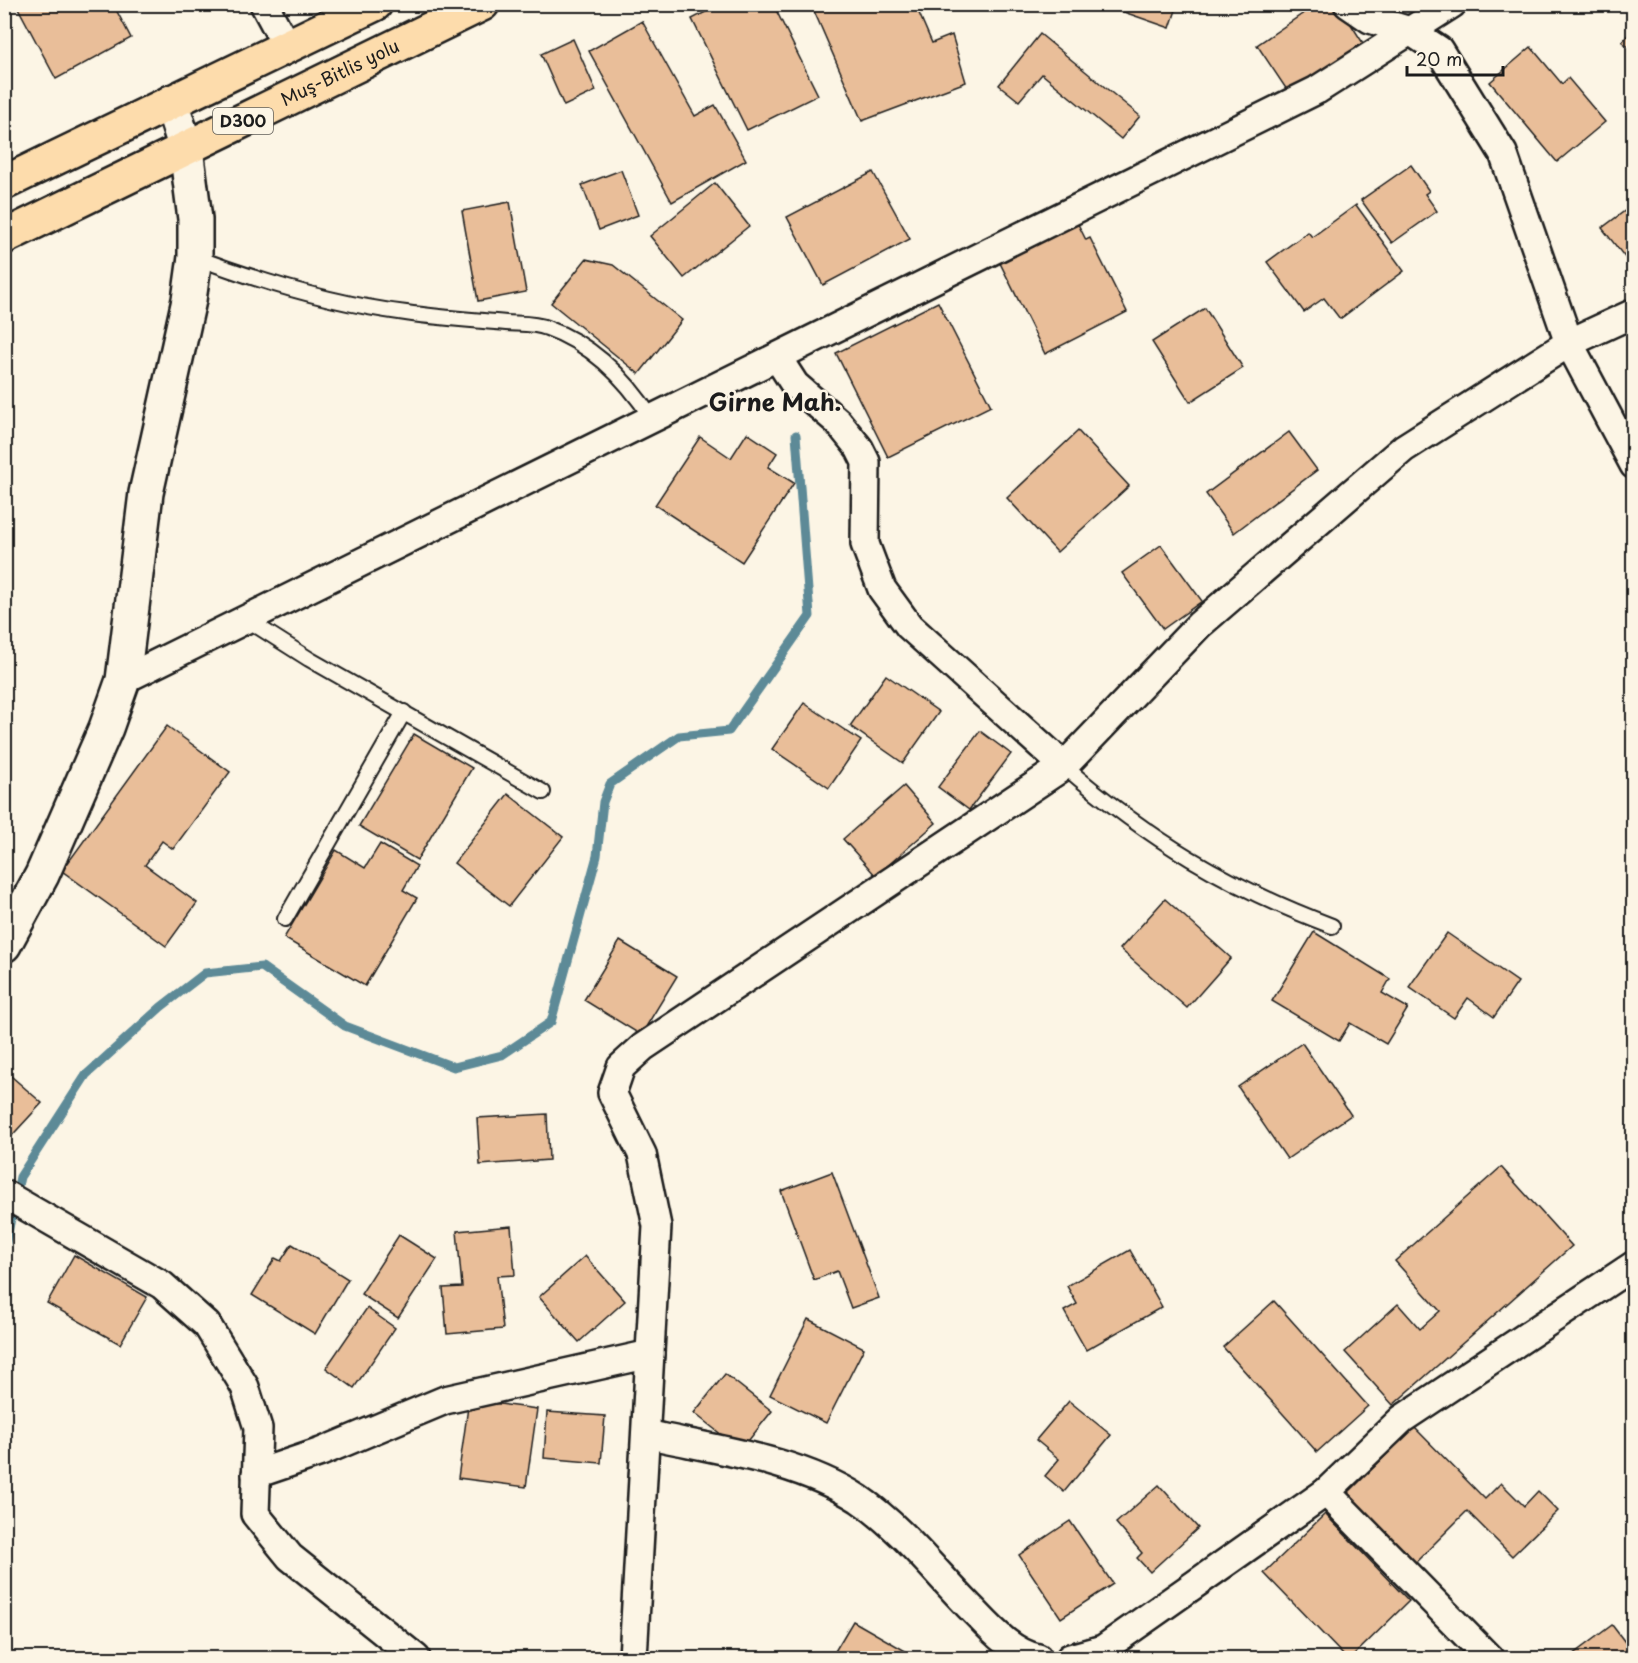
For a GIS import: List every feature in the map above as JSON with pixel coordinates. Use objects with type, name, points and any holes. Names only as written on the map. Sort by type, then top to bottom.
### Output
[{"type":"highway","name":"D300","points":[[4,183],[375,4]]},
{"type":"highway","name":"Muş-Bitlis yolu","points":[[4,237],[482,4]]},
{"type":"street","points":[[264,4],[287,47]]},
{"type":"street","points":[[1348,4],[1370,20],[1410,31],[1439,50],[1503,153],[1569,344],[1634,465]]},
{"type":"street","points":[[123,680],[1317,90],[1452,4]]},
{"type":"street","points":[[4,945],[42,875],[106,728],[123,680],[146,493],[189,300],[195,257],[195,219],[186,149],[171,102]]},
{"type":"street","points":[[633,1659],[657,1226],[642,1154],[612,1093],[621,1067],[643,1047],[1064,766],[1199,625],[1404,448],[1569,344],[1634,313]]},
{"type":"street","points":[[777,357],[795,386],[850,435],[866,462],[866,544],[872,568],[894,608],[909,626],[1064,766]]},
{"type":"street","points":[[8,1197],[162,1285],[207,1325],[245,1387],[258,1428],[255,1514],[290,1557],[416,1659]]},
{"type":"street","points":[[1070,1659],[1108,1654],[1326,1492],[1402,1419],[1634,1265]]},
{"type":"street","points":[[256,1474],[321,1452],[445,1400],[650,1354]]},
{"type":"street","points":[[646,1434],[783,1466],[840,1488],[880,1515],[993,1632],[1020,1651],[1038,1659]]},
{"type":"street","points":[[1326,1492],[1489,1659]]},
{"type":"lane","points":[[195,257],[302,293],[357,306],[407,314],[545,327],[582,346],[608,366],[639,399],[652,419]]},
{"type":"lane","points":[[246,619],[279,642],[543,792]]},
{"type":"lane","points":[[285,919],[404,712]]},
{"type":"lane","points":[[1064,766],[1148,833],[1191,862],[1236,886],[1332,926]]},
{"type":"building","points":[[16,4],[113,4],[131,38],[56,79]]},
{"type":"building","points":[[721,4],[773,4],[818,95],[747,130],[692,19]]},
{"type":"building","points":[[811,4],[915,4],[932,43],[952,35],[966,82],[862,121]]},
{"type":"building","points":[[1120,4],[1178,4],[1170,28],[1118,10]]},
{"type":"building","points":[[1317,4],[1338,4],[1363,43],[1289,93],[1257,45]]},
{"type":"building","points":[[642,21],[695,116],[715,105],[746,160],[672,202],[589,51]]},
{"type":"building","points":[[1634,28],[1634,51],[1622,42]]},
{"type":"building","points":[[1040,34],[1140,116],[1121,139],[1042,74],[1019,101],[999,85]]},
{"type":"building","points":[[573,39],[596,91],[564,106],[541,54]]},
{"type":"building","points":[[1531,47],[1562,84],[1568,78],[1605,122],[1557,162],[1490,82]]},
{"type":"building","points":[[1411,165],[1429,191],[1425,194],[1437,211],[1392,243],[1361,200]]},
{"type":"building","points":[[621,170],[638,215],[599,230],[582,185]]},
{"type":"building","points":[[873,172],[910,239],[823,285],[787,217]]},
{"type":"building","points":[[715,183],[749,226],[684,278],[650,236]]},
{"type":"building","points":[[510,202],[526,292],[478,301],[462,211]]},
{"type":"building","points":[[1634,204],[1634,269],[1602,228]]},
{"type":"building","points":[[1356,205],[1404,271],[1340,319],[1324,298],[1304,312],[1267,262],[1308,232],[1312,237]]},
{"type":"building","points":[[1078,224],[1086,240],[1090,238],[1127,312],[1045,354],[1000,263]]},
{"type":"building","points":[[586,259],[613,265],[682,320],[639,374],[551,303]]},
{"type":"building","points":[[938,302],[991,406],[888,457],[836,353]]},
{"type":"building","points":[[1205,308],[1243,368],[1190,402],[1152,342]]},
{"type":"building","points":[[1078,431],[1129,486],[1057,552],[1007,498]]},
{"type":"building","points":[[1289,432],[1317,470],[1234,533],[1206,494]]},
{"type":"building","points":[[747,433],[777,453],[768,467],[794,483],[742,562],[655,505],[700,437],[731,458]]},
{"type":"building","points":[[1161,545],[1202,601],[1163,629],[1122,573]]},
{"type":"building","points":[[886,675],[939,712],[903,763],[850,726]]},
{"type":"building","points":[[804,703],[861,741],[829,788],[772,749]]},
{"type":"building","points":[[167,726],[230,772],[173,849],[162,841],[145,865],[197,903],[166,946],[62,871]]},
{"type":"building","points":[[980,731],[1011,754],[969,810],[938,787]]},
{"type":"building","points":[[414,734],[472,768],[417,860],[359,826]]},
{"type":"building","points":[[904,786],[936,823],[876,876],[843,839]]},
{"type":"building","points":[[508,794],[563,837],[509,906],[454,863]]},
{"type":"building","points":[[380,844],[417,866],[403,890],[417,898],[365,986],[284,938],[336,850],[365,868]]},
{"type":"building","points":[[1165,899],[1231,958],[1187,1008],[1120,949]]},
{"type":"building","points":[[1314,932],[1390,979],[1382,993],[1408,1008],[1386,1044],[1350,1023],[1339,1041],[1272,1001]]},
{"type":"building","points":[[1447,933],[1518,982],[1494,1017],[1468,998],[1454,1018],[1409,987]]},
{"type":"building","points":[[620,941],[677,976],[641,1035],[584,1000]]},
{"type":"building","points":[[1302,1043],[1351,1115],[1287,1159],[1238,1087]]},
{"type":"building","points":[[4,1070],[42,1103],[4,1144]]},
{"type":"building","points":[[547,1114],[549,1160],[480,1165],[477,1118]]},
{"type":"building","points":[[1501,1167],[1572,1246],[1393,1405],[1345,1352],[1398,1304],[1420,1329],[1440,1311],[1395,1261]]},
{"type":"building","points":[[832,1172],[879,1298],[851,1308],[837,1271],[814,1280],[781,1191]]},
{"type":"building","points":[[511,1226],[515,1275],[497,1276],[503,1329],[447,1334],[443,1288],[462,1287],[457,1231]]},
{"type":"building","points":[[399,1235],[437,1259],[398,1318],[361,1294]]},
{"type":"building","points":[[292,1244],[348,1279],[315,1334],[252,1295],[275,1258],[281,1261]]},
{"type":"building","points":[[1130,1250],[1162,1307],[1086,1350],[1064,1311],[1077,1304],[1067,1286]]},
{"type":"building","points":[[74,1255],[147,1297],[120,1344],[47,1303]]},
{"type":"building","points":[[585,1256],[625,1301],[579,1342],[539,1297]]},
{"type":"building","points":[[1274,1301],[1368,1406],[1317,1452],[1223,1347]]},
{"type":"building","points":[[367,1308],[395,1328],[354,1388],[326,1368]]},
{"type":"building","points":[[808,1319],[864,1348],[826,1423],[770,1395]]},
{"type":"building","points":[[725,1374],[772,1411],[741,1450],[694,1413]]},
{"type":"building","points":[[469,1400],[537,1409],[526,1487],[458,1478]]},
{"type":"building","points":[[1069,1401],[1111,1435],[1064,1492],[1045,1476],[1059,1459],[1036,1440]]},
{"type":"building","points":[[547,1412],[605,1416],[601,1463],[544,1458]]},
{"type":"building","points":[[1414,1427],[1485,1499],[1501,1483],[1524,1506],[1538,1491],[1558,1511],[1512,1556],[1467,1511],[1415,1563],[1347,1494]]},
{"type":"building","points":[[1159,1485],[1198,1528],[1150,1572],[1137,1558],[1142,1553],[1116,1523]]},
{"type":"building","points":[[1325,1514],[1409,1601],[1351,1658],[1346,1658],[1264,1573]]},
{"type":"building","points":[[1070,1521],[1113,1584],[1061,1618],[1019,1555]]},
{"type":"building","points":[[853,1621],[909,1653],[906,1658],[831,1658]]},
{"type":"building","points":[[1612,1625],[1634,1654],[1634,1658],[1568,1658]]},
{"type":"waterway","points":[[4,1251],[20,1177],[86,1075],[161,1007],[205,973],[262,967],[345,1026],[454,1067],[502,1055],[551,1022],[597,856],[603,802],[610,784],[679,736],[729,731],[810,616],[796,435]]},
{"type":"district","name":"Girne Mah.","points":[[775,403]]}]
